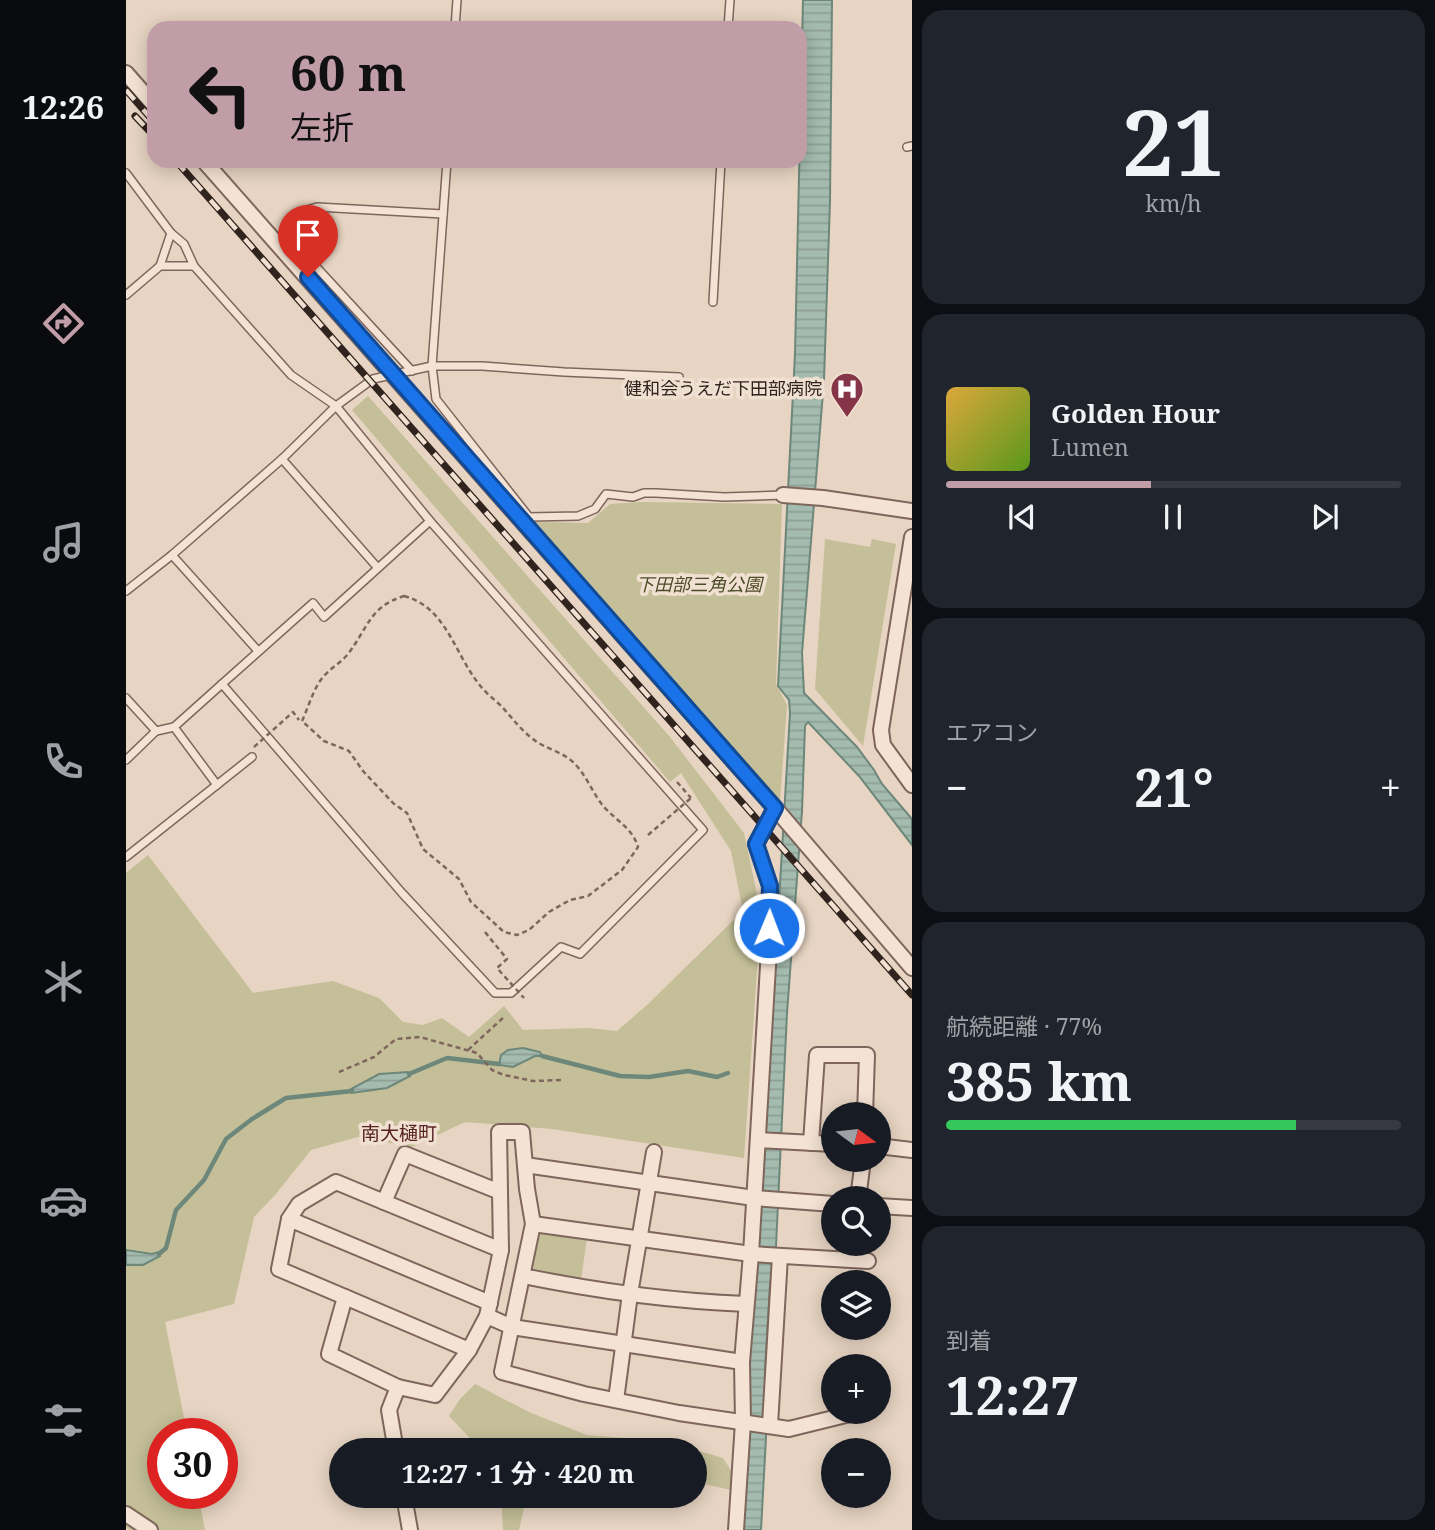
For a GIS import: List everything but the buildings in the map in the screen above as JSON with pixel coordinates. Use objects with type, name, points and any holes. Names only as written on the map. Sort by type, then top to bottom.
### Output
[{"type":"street","points":[[126,73],[147,97]]},
{"type":"street","points":[[210,168],[775,808],[912,968]]},
{"type":"street","points":[[783,495],[912,511]]},
{"type":"street","points":[[912,537],[887,679],[881,730],[883,745],[912,785]]},
{"type":"street","points":[[736,1530],[770,886],[756,844],[775,808]]},
{"type":"street","points":[[811,1143],[817,1055],[867,1055],[865,1102]]},
{"type":"street","points":[[345,1297],[329,1354],[397,1387],[435,1395],[470,1350],[488,1310],[501,1250],[499,1132],[522,1132],[533,1224],[502,1372],[679,1413],[789,1429],[821,1421]]},
{"type":"street","points":[[758,1140],[821,1143]]},
{"type":"street","points":[[891,1148],[912,1150]]},
{"type":"street","points":[[617,1400],[630,1294],[654,1152]]},
{"type":"street","points":[[384,1202],[405,1154],[500,1192]]},
{"type":"street","points":[[525,1165],[754,1198],[821,1203]]},
{"type":"street","points":[[470,1350],[279,1269],[289,1219],[299,1204],[336,1182],[501,1250]]},
{"type":"street","points":[[891,1207],[912,1208]]},
{"type":"street","points":[[289,1219],[488,1310],[512,1327],[743,1362]]},
{"type":"street","points":[[533,1224],[751,1254],[868,1261]]},
{"type":"street","points":[[770,1425],[779,1256]]},
{"type":"street","points":[[523,1276],[630,1294],[746,1304]]},
{"type":"street","points":[[394,1438],[389,1410],[397,1387]]},
{"type":"street","points":[[406,1508],[410,1530]]},
{"type":"street","points":[[126,1514],[150,1530]]},
{"type":"lane","points":[[456,21],[457,0]]},
{"type":"lane","points":[[728,21],[730,0]]},
{"type":"lane","points":[[446,168],[432,366],[436,399],[529,517],[578,516],[595,509],[606,494],[633,497],[644,493],[724,497],[783,495]]},
{"type":"lane","points":[[713,302],[720,168]]},
{"type":"lane","points":[[126,173],[172,233],[184,244],[194,266],[291,375],[336,406],[430,521],[703,830],[580,954],[561,947],[511,993],[495,993],[402,893],[222,684]]},
{"type":"lane","points":[[412,371],[285,233],[297,213],[317,207],[443,214]]},
{"type":"lane","points":[[126,294],[160,266],[172,233]]},
{"type":"lane","points":[[160,266],[194,266]]},
{"type":"lane","points":[[126,591],[173,555],[336,406],[373,379],[432,366],[482,366],[679,377]]},
{"type":"lane","points":[[282,458],[377,567]]},
{"type":"lane","points":[[126,760],[156,731],[174,727],[313,603],[324,617],[430,521]]},
{"type":"lane","points":[[173,555],[258,651]]},
{"type":"lane","points":[[126,698],[156,731]]},
{"type":"lane","points":[[174,727],[217,785]]},
{"type":"lane","points":[[126,857],[252,757]]},
{"type":"path","points":[[254,747],[293,712],[300,720],[324,741],[349,751],[363,771],[393,803],[407,813],[423,849],[459,879],[471,902],[504,932],[517,935],[529,930],[549,912],[570,900],[588,896],[622,870],[633,858],[638,847],[635,835],[603,806],[574,763],[558,751],[527,735],[484,691],[471,674],[444,625],[432,610],[418,600],[404,596],[388,601],[369,620],[347,656],[333,666],[320,681],[300,720]]},
{"type":"path","points":[[648,835],[691,799],[677,782]]},
{"type":"path","points":[[485,932],[508,959],[497,968],[524,998]]},
{"type":"path","points":[[468,1050],[505,1016]]},
{"type":"path","points":[[339,1072],[374,1057],[396,1039],[420,1037],[477,1053],[492,1070],[512,1077],[533,1081],[562,1080]]},
{"type":"green space","points":[[368,396],[670,737],[744,833],[761,913],[744,1158],[552,1129],[465,1122],[412,1147],[358,1137],[311,1150],[254,1217],[234,1304],[165,1322],[184,1418],[147,1418],[147,1509],[201,1509],[205,1530],[130,1530],[126,1528],[126,873],[148,855],[253,993],[333,981],[379,998],[403,1022],[423,1025],[442,1018],[469,1037],[504,1006],[523,1030],[588,1028],[617,1031],[743,911],[731,851],[681,773],[670,782],[352,410]]},
{"type":"green space","name":"下田部三角公園","points":[[610,504],[782,504],[776,684],[787,705],[780,802],[533,522],[588,523]]},
{"type":"green space","points":[[825,539],[870,547],[872,539],[896,544],[863,746],[815,689]]},
{"type":"green space","points":[[541,1231],[587,1237],[581,1281],[534,1274],[532,1269],[535,1236]]},
{"type":"green space","points":[[475,1384],[531,1413],[587,1435],[626,1438],[470,1438],[449,1416],[460,1399]]},
{"type":"green space","points":[[707,1453],[723,1458],[732,1472],[731,1490],[707,1485]]},
{"type":"green space","points":[[502,1508],[524,1508],[519,1530],[503,1530]]},
{"type":"shaded area","points":[[803,0],[832,0],[830,201],[824,380],[802,653],[804,693],[857,747],[882,784],[912,819],[912,845],[859,776],[808,722],[805,726],[802,811],[787,1013],[776,1246],[770,1285],[761,1530],[743,1530],[752,1289],[759,1244],[790,713],[789,700],[778,686],[795,354],[799,168],[807,168],[807,21],[803,21]]},
{"type":"shaded area","points":[[523,1048],[540,1052],[542,1056],[535,1056],[513,1067],[499,1065],[501,1055],[508,1050]]},
{"type":"shaded area","points":[[408,1072],[410,1076],[387,1088],[352,1093],[351,1089],[379,1074]]},
{"type":"shaded area","points":[[126,1250],[152,1254],[159,1252],[160,1256],[143,1265],[126,1265]]},
{"type":"waterway","points":[[542,1056],[620,1076],[649,1077],[688,1071],[717,1077],[728,1073]]},
{"type":"waterway","points":[[409,1074],[447,1058],[499,1064]]},
{"type":"waterway","points":[[159,1254],[166,1248],[176,1210],[204,1180],[226,1139],[286,1098],[352,1091]]},
{"type":"railway","points":[[126,90],[147,114]]},
{"type":"railway","points":[[135,116],[147,129]]},
{"type":"railway","points":[[182,168],[912,995]]},
{"type":"place","name":"健和会うえだ下田部病院","points":[[847,419]]},
{"type":"district","name":"南大樋町","points":[[399,1133]]},
{"type":"route","points":[[308,277],[775,808],[756,844],[770,886],[769,928]]}]
